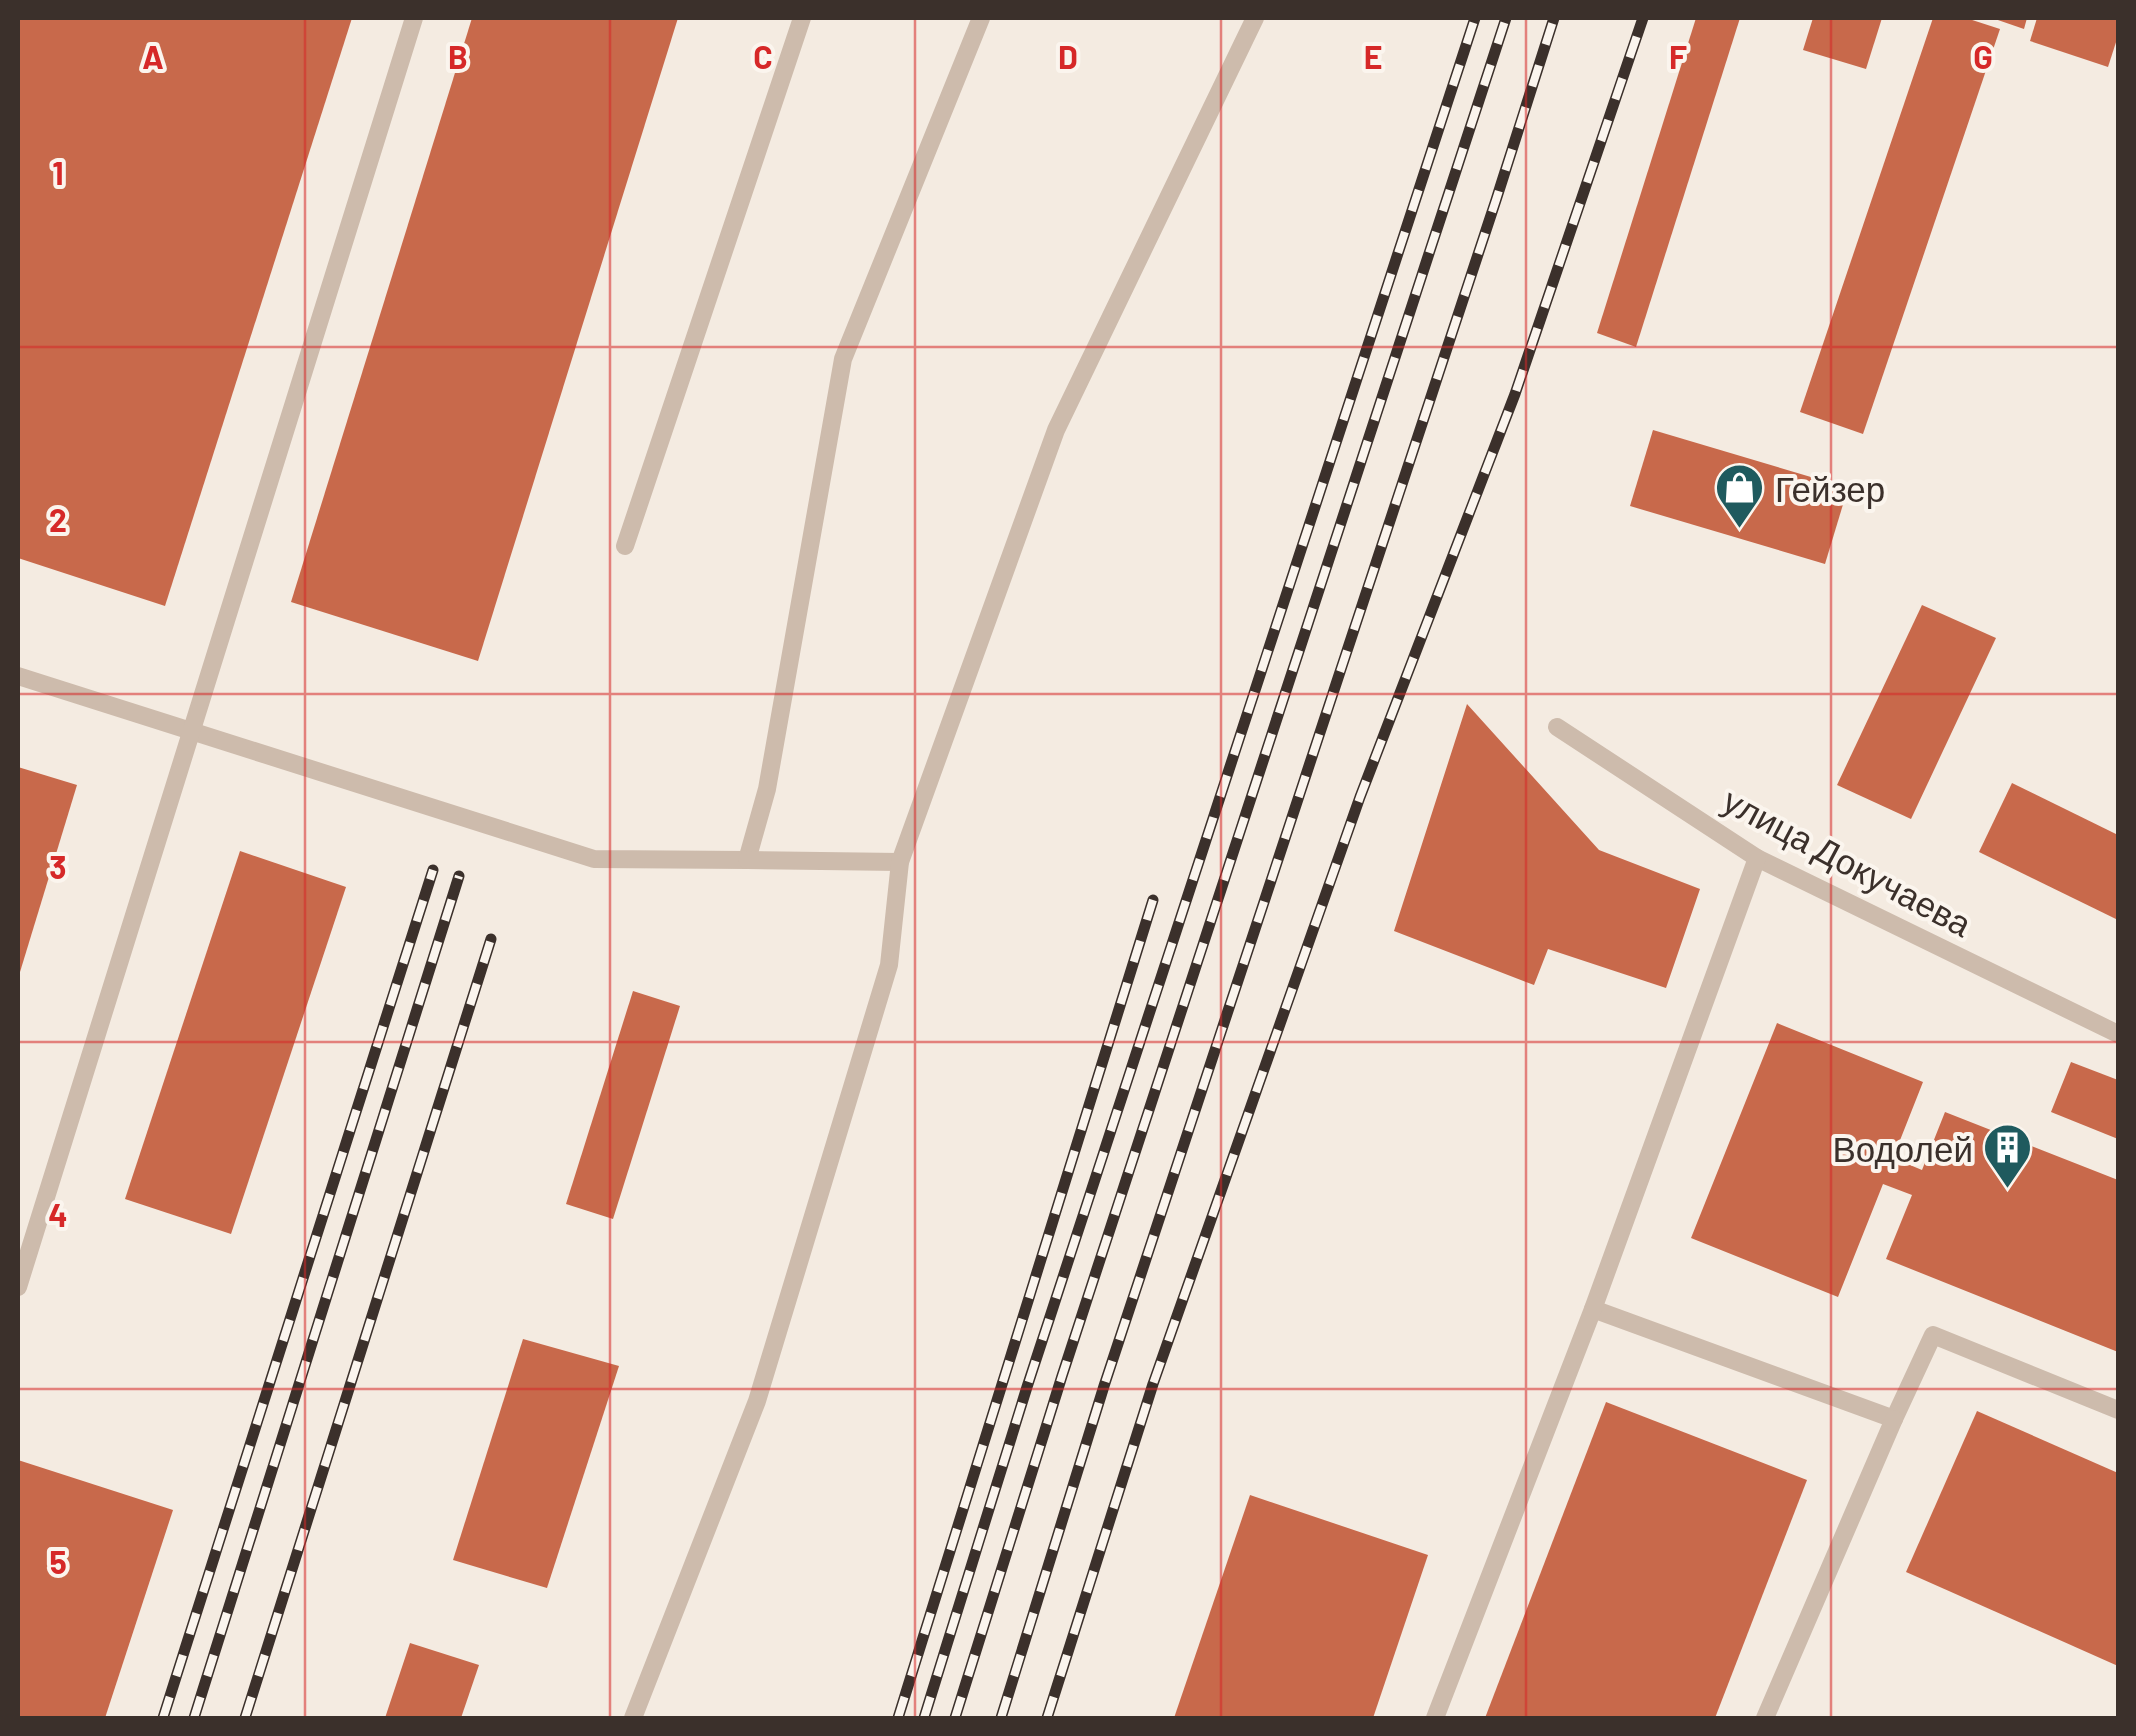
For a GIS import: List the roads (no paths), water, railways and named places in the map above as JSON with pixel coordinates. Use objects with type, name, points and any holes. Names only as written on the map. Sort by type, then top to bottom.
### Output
[{"type":"lane","points":[[18,1287],[414,18]]},
{"type":"lane","points":[[625,546],[802,18]]},
{"type":"lane","points":[[747,860],[767,789],[843,360],[981,18]]},
{"type":"lane","points":[[633,1718],[757,1401],[889,964],[900,862],[1056,430],[1255,18]]},
{"type":"lane","points":[[18,676],[594,859],[900,862]]},
{"type":"lane","name":"улица Докучаева","points":[[1557,727],[1757,858],[2118,1034]]},
{"type":"lane","points":[[1435,1718],[1593,1309],[1757,858]]},
{"type":"lane","points":[[1593,1309],[1894,1420]]},
{"type":"lane","points":[[1765,1718],[1934,1335],[2118,1410]]},
{"type":"railway","points":[[924,1718],[1027,1387],[1475,18]]},
{"type":"railway","points":[[955,1718],[1062,1376],[1506,18]]},
{"type":"railway","points":[[1001,1718],[1104,1386],[1554,18]]},
{"type":"railway","points":[[1047,1718],[1153,1384],[1360,797],[1515,394],[1643,18]]},
{"type":"railway","points":[[163,1718],[433,870]]},
{"type":"railway","points":[[194,1718],[459,876]]},
{"type":"railway","points":[[898,1718],[1153,900]]},
{"type":"railway","points":[[245,1718],[491,939]]},
{"type":"place","name":"Гейзер","points":[[1740,530]]},
{"type":"place","name":"Водолей","points":[[2008,1190]]}]
